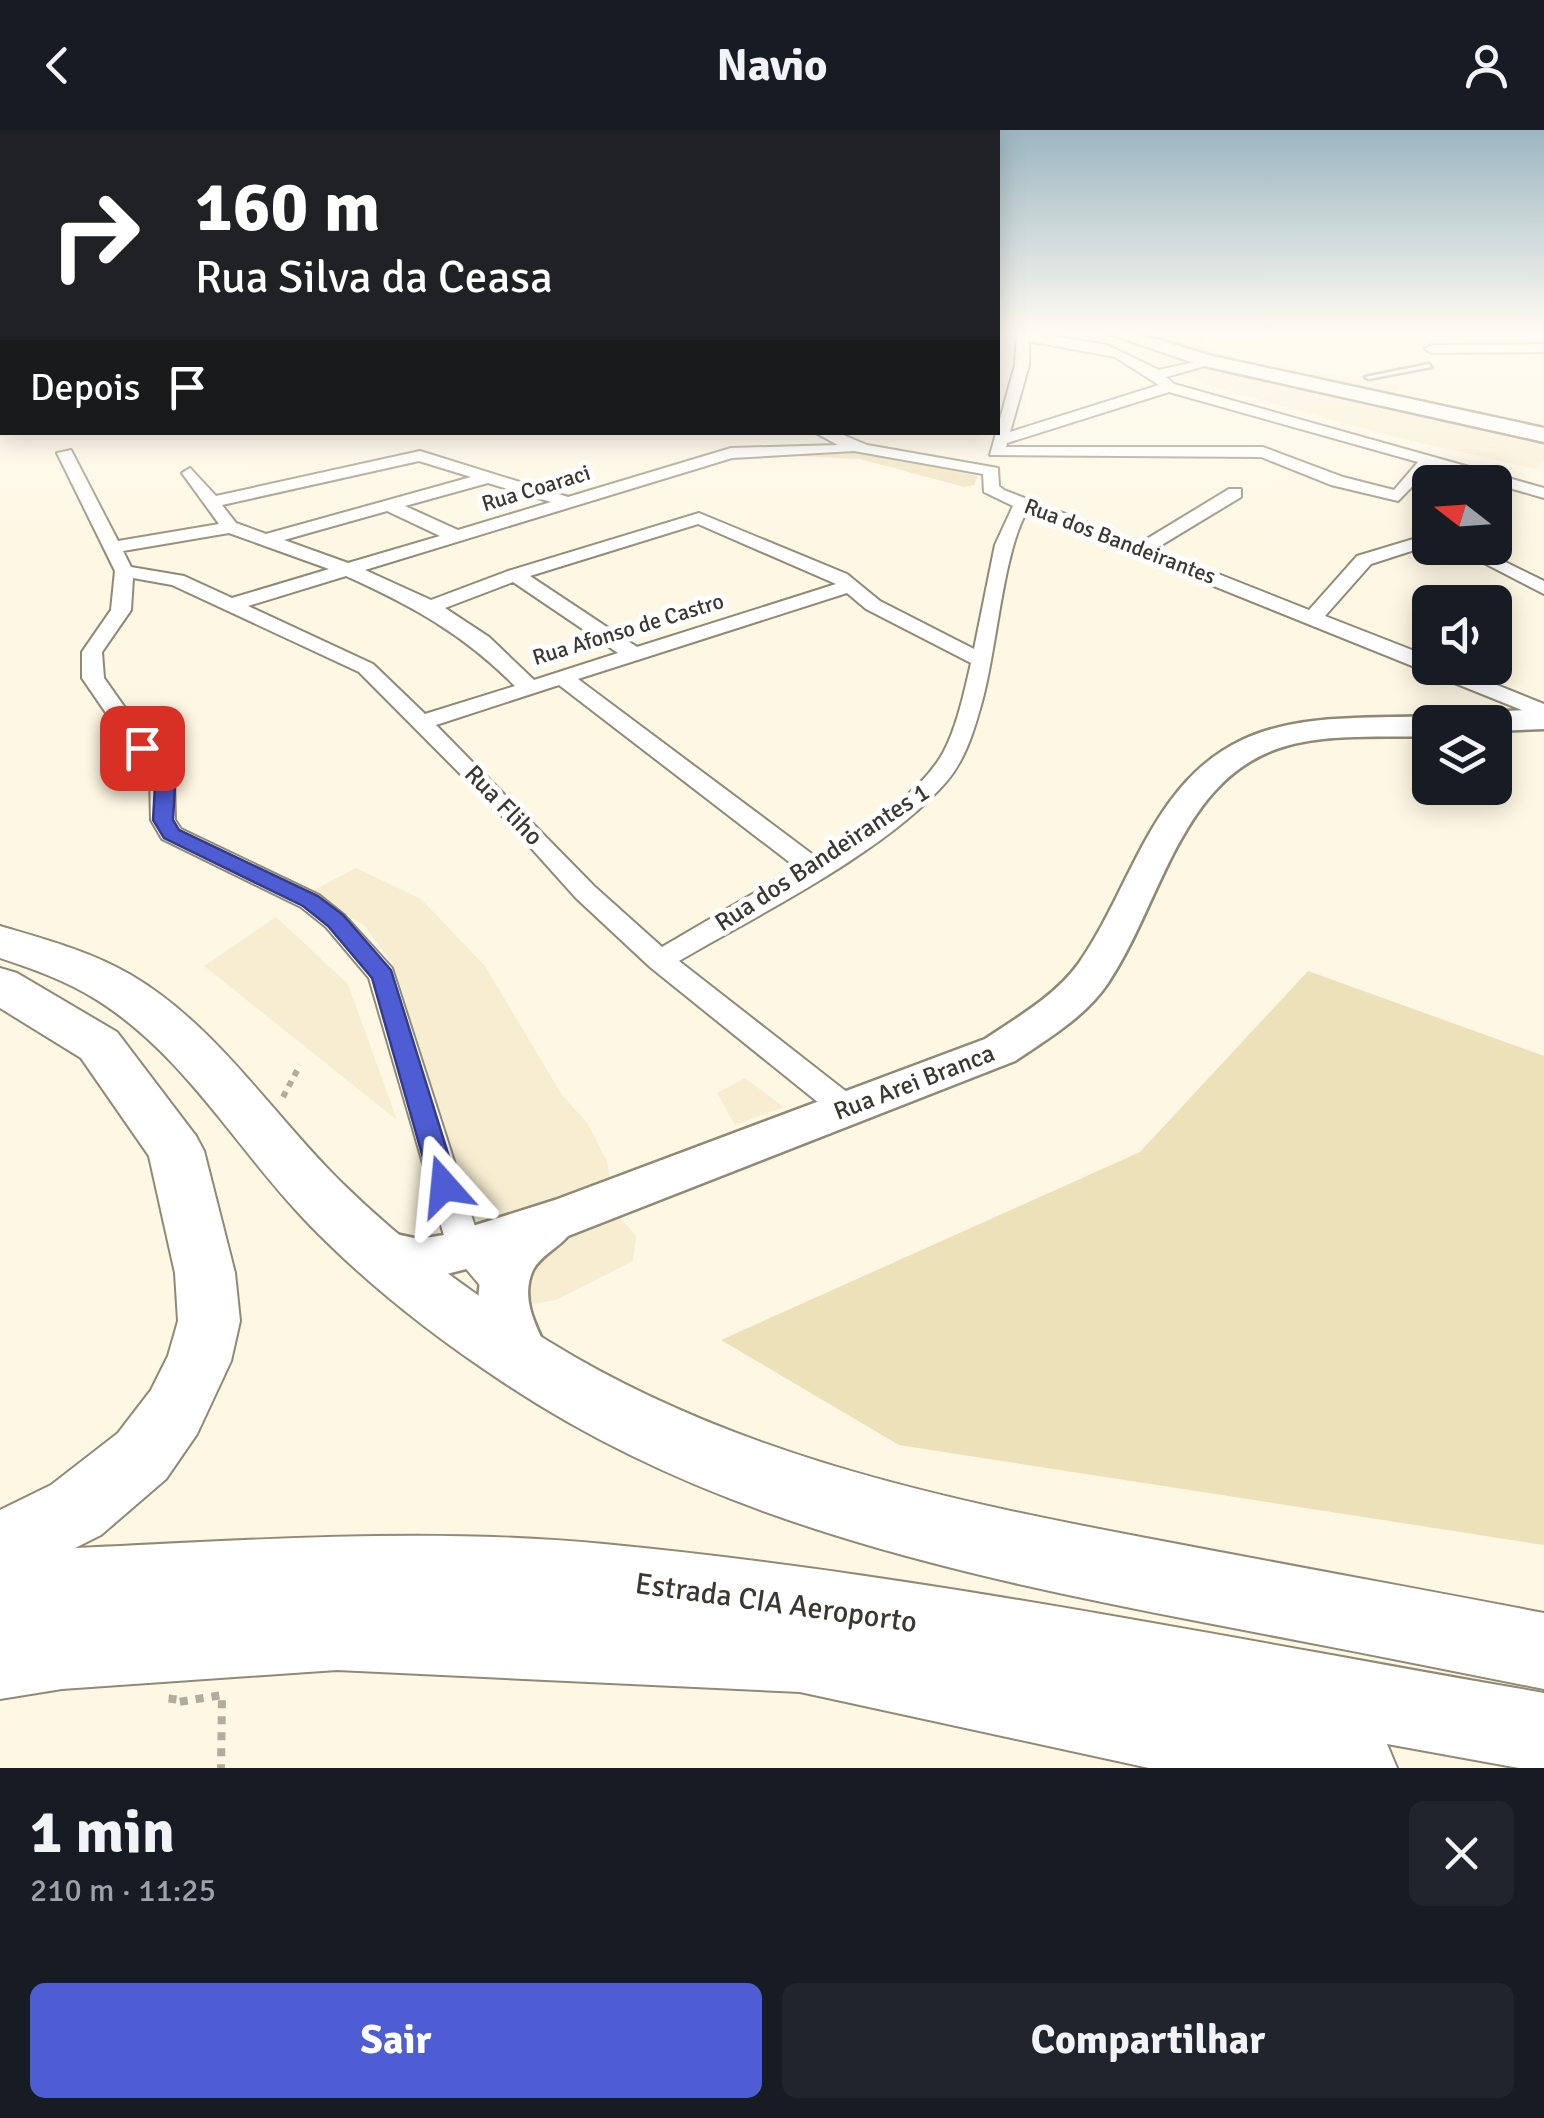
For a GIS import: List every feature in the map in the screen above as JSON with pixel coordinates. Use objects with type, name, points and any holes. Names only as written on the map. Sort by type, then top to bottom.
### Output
[{"type":"highway","points":[[0,942],[63,963],[128,996],[184,1047],[324,1202],[381,1252],[528,1363],[662,1440],[744,1475],[963,1539],[1544,1651]]},
{"type":"highway","points":[[0,986],[99,1045],[176,1150],[204,1272],[208,1321],[199,1362],[174,1412],[142,1456],[76,1510],[0,1548]]},
{"type":"highway","name":"Estrada CIA Aeroporto","points":[[0,1594],[65,1585],[364,1572],[600,1580],[860,1611],[1544,1733]]},
{"type":"highway","name":"Estrada CIA Aeroporto","points":[[0,1662],[62,1652],[337,1632],[800,1654],[1292,1759],[1357,1768]]},
{"type":"main road","points":[[1414,406],[1544,435]]},
{"type":"main road","points":[[1512,719],[1544,716]]},
{"type":"main road","name":"Rua Arei Branca","points":[[381,1252],[420,1260],[564,1217],[1000,1050],[1058,1012],[1093,974],[1201,784],[1226,764],[1276,740],[1412,728]]},
{"type":"main road","name":"Rua Arei Branca","points":[[500,1284],[513,1256],[532,1235],[564,1217]]},
{"type":"main road","points":[[500,1284],[514,1343],[528,1363]]},
{"type":"street","points":[[997,454],[1008,406]]},
{"type":"street","points":[[997,454],[1107,406]]},
{"type":"street","points":[[1245,406],[1544,492]]},
{"type":"street","points":[[828,435],[863,449],[997,454],[1260,452],[1337,482],[1395,496],[1400,496],[1428,461]]},
{"type":"street","name":"Rua Coaraci","points":[[226,606],[742,451],[863,449]]},
{"type":"street","points":[[65,452],[124,571],[121,610],[92,652],[93,678],[162,777],[166,827],[172,834],[310,901],[336,920],[382,975],[464,1246],[500,1284]]},
{"type":"street","name":"Rua dos Bandeirantes","points":[[997,454],[990,488],[1022,504],[1412,656]]},
{"type":"street","points":[[212,502],[407,457],[428,456],[566,502]]},
{"type":"street","points":[[190,474],[230,526],[346,569],[430,607],[482,641],[528,686]]},
{"type":"street","points":[[264,540],[494,476]]},
{"type":"street","points":[[1512,492],[1519,486]]},
{"type":"street","points":[[1143,550],[1235,493]]},
{"type":"street","name":"Rua dos Bandeirantes 1","points":[[660,960],[898,813],[941,778],[956,748],[980,660],[997,589],[1004,534],[1022,504]]},
{"type":"street","points":[[388,505],[456,536]]},
{"type":"street","points":[[430,607],[515,575],[699,518],[806,562],[874,605],[980,660]]},
{"type":"street","points":[[111,548],[230,526]]},
{"type":"street","points":[[1315,616],[1364,560],[1412,545]]},
{"type":"street","points":[[1498,565],[1544,588]]},
{"type":"street","name":"Rua Fliho","points":[[124,571],[171,578],[226,606],[346,656],[381,681],[585,892],[660,960],[846,1108]]},
{"type":"street","points":[[515,575],[632,652]]},
{"type":"street","name":"Rua Afonso de Castro","points":[[423,722],[559,675],[849,586]]},
{"type":"street","points":[[559,675],[812,868]]},
{"type":"street","points":[[1476,685],[1544,716]]},
{"type":"path","points":[[295,1111],[283,1097],[300,1065]]},
{"type":"path","points":[[174,1690],[172,1703],[222,1694],[221,1768]]},
{"type":"shaded area","points":[[1284,406],[1395,406],[1544,441],[1544,460],[1536,469]]},
{"type":"shaded area","points":[[797,452],[859,453],[978,476],[974,485],[964,487],[860,459],[797,456]]},
{"type":"shaded area","points":[[356,868],[421,899],[485,966],[562,1095],[588,1124],[607,1161],[610,1181],[472,1228],[395,968],[365,926],[310,892]]},
{"type":"shaded area","points":[[276,917],[348,984],[397,1120],[204,966]]},
{"type":"shaded area","points":[[1308,971],[1544,1056],[1544,1545],[899,1445],[721,1340],[1140,1152]]},
{"type":"shaded area","points":[[745,1078],[784,1107],[735,1125],[717,1093]]},
{"type":"shaded area","points":[[613,1210],[636,1236],[633,1261],[556,1300],[521,1306],[535,1248]]},
{"type":"route","points":[[142,748],[162,777],[163,820],[172,834],[272,878],[310,901],[336,920],[382,975],[444,1186]]}]
